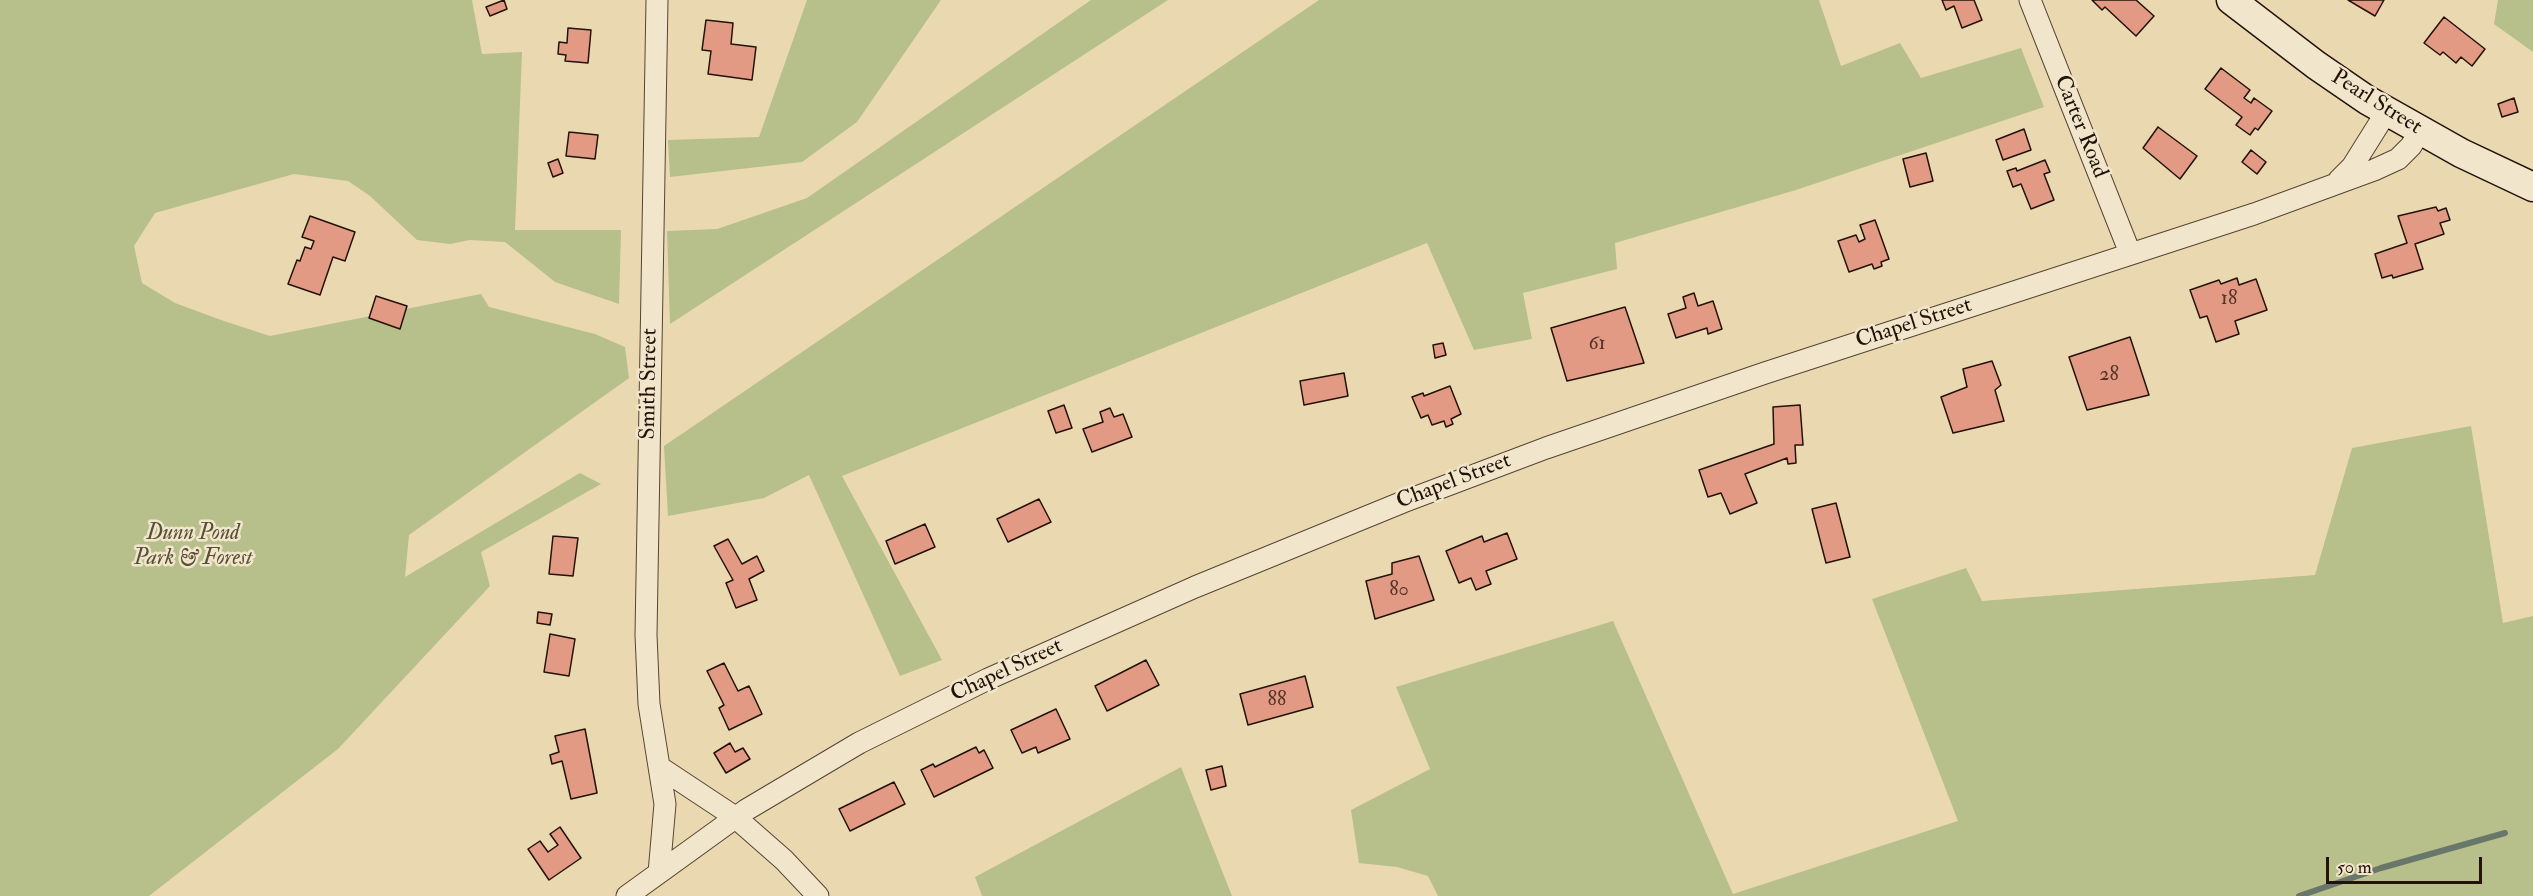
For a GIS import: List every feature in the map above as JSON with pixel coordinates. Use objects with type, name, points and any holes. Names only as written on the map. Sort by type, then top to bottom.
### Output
[{"type":"main road","name":"Pearl Street","points":[[2230,0],[2316,65],[2387,111],[2420,131],[2533,188]]},
{"type":"street","name":"Smith Street","points":[[657,0],[645,635],[649,704],[661,768],[665,821],[659,873]]},
{"type":"street","name":"Carter Road","points":[[2030,0],[2130,253]]},
{"type":"street","name":"Chapel Street","points":[[2333,184],[2352,167],[2387,111]]},
{"type":"street","name":"Chapel Street","points":[[627,896],[735,817],[859,743],[932,706],[1185,591],[1334,529],[1600,429],[2254,214],[2374,170],[2398,159],[2411,146],[2420,131]]},
{"type":"street","points":[[661,768],[735,817],[784,860],[818,896]]},
{"type":"green space","name":"Dunn Pond Park & Forest","points":[[0,0],[472,0],[482,54],[522,52],[515,230],[621,230],[619,304],[555,282],[505,242],[470,240],[450,244],[417,240],[370,196],[348,181],[294,174],[155,213],[134,246],[142,283],[175,303],[224,321],[270,336],[481,294],[489,307],[595,334],[625,347],[629,378],[409,535],[405,577],[580,473],[601,484],[481,552],[490,586],[338,749],[149,896],[0,896]]},
{"type":"green space","points":[[807,0],[941,0],[857,122],[802,162],[670,177],[668,140],[759,137]]},
{"type":"green space","points":[[1091,0],[1168,0],[670,324],[667,231],[717,229],[807,198]]},
{"type":"green space","points":[[1319,0],[1819,0],[1841,66],[1900,43],[1921,78],[2021,48],[2044,107],[1796,190],[1615,243],[1617,269],[1523,293],[1532,339],[1474,350],[1427,243],[842,476],[942,660],[900,676],[809,475],[764,498],[668,516],[664,446]]},
{"type":"green space","points":[[2498,0],[2533,0],[2533,52],[2494,24]]},
{"type":"green space","points":[[2471,426],[2503,623],[2533,616],[2533,896],[1438,896],[1428,876],[1397,867],[1359,863],[1351,810],[1430,769],[1396,687],[1613,621],[1733,894],[1958,821],[1872,599],[1966,568],[1982,601],[2315,575],[2352,448]]},
{"type":"green space","points":[[1181,767],[1232,896],[982,896],[975,877]]},
{"type":"building","points":[[504,0],[507,9],[490,16],[486,7]]},
{"type":"building","points":[[1942,0],[1974,0],[1982,20],[1962,28],[1954,6],[1946,10]]},
{"type":"building","points":[[2092,0],[2136,0],[2154,16],[2136,36],[2105,7],[2102,10]]},
{"type":"building","points":[[2348,0],[2384,0],[2375,16]]},
{"type":"building","points":[[2444,17],[2485,49],[2472,66],[2461,57],[2456,63],[2443,52],[2440,55],[2424,43]]},
{"type":"building","points":[[706,20],[733,23],[731,44],[756,47],[752,80],[708,74],[711,51],[702,50]]},
{"type":"building","points":[[568,28],[591,30],[588,63],[565,61],[566,55],[558,54],[559,42],[567,43]]},
{"type":"building","points":[[2221,68],[2250,90],[2244,98],[2251,103],[2254,98],[2272,111],[2258,130],[2255,128],[2250,135],[2236,125],[2242,117],[2205,89]]},
{"type":"building","points":[[2514,98],[2518,112],[2502,117],[2498,104]]},
{"type":"building","points":[[2158,127],[2197,156],[2180,179],[2143,148]]},
{"type":"building","points":[[2024,129],[2031,150],[2003,160],[1996,140]]},
{"type":"building","points":[[569,132],[598,135],[595,159],[566,156]]},
{"type":"building","points":[[2251,150],[2266,162],[2257,174],[2242,162]]},
{"type":"building","points":[[1926,153],[1933,181],[1910,187],[1903,159]]},
{"type":"building","points":[[558,159],[563,173],[553,177],[548,163]]},
{"type":"building","points":[[2045,160],[2050,172],[2044,174],[2054,200],[2031,209],[2021,184],[2013,187],[2007,171],[2016,168],[2017,171]]},
{"type":"building","points":[[2436,207],[2438,211],[2446,208],[2450,220],[2440,223],[2444,234],[2415,244],[2423,269],[2393,278],[2392,275],[2382,278],[2375,254],[2407,243],[2398,216]]},
{"type":"building","points":[[310,216],[355,232],[345,261],[333,257],[320,295],[288,284],[297,260],[300,261],[305,247],[311,249],[314,241],[302,237]]},
{"type":"building","points":[[1875,220],[1889,259],[1881,262],[1882,266],[1874,269],[1872,264],[1849,272],[1838,241],[1856,235],[1859,242],[1865,239],[1860,225]]},
{"type":"building","points":[[2237,278],[2239,285],[2256,279],[2267,310],[2235,321],[2239,334],[2216,342],[2207,316],[2200,318],[2190,290],[2219,280],[2221,284]]},
{"type":"building","points":[[1694,293],[1698,306],[1713,301],[1722,329],[1708,334],[1707,328],[1676,338],[1668,314],[1686,308],[1683,297]]},
{"type":"building","points":[[376,296],[407,306],[400,329],[369,318]]},
{"type":"building","points":[[1625,307],[1644,363],[1567,381],[1551,328]]},
{"type":"building","points":[[2130,337],[2149,395],[2087,410],[2069,357]]},
{"type":"building","points":[[1443,343],[1446,355],[1435,358],[1433,345]]},
{"type":"building","points":[[1992,361],[2001,385],[1995,390],[2004,421],[1953,433],[1941,397],[1967,387],[1963,369]]},
{"type":"building","points":[[1344,373],[1348,396],[1304,405],[1300,381]]},
{"type":"building","points":[[1450,386],[1461,414],[1451,419],[1453,424],[1446,427],[1444,421],[1432,425],[1428,415],[1421,418],[1412,397],[1423,393],[1424,396]]},
{"type":"building","points":[[1064,405],[1072,428],[1056,433],[1048,411]]},
{"type":"building","points":[[1800,405],[1803,445],[1795,445],[1796,463],[1788,464],[1787,458],[1745,474],[1757,503],[1730,514],[1721,493],[1708,497],[1699,470],[1774,444],[1773,407]]},
{"type":"building","points":[[1110,408],[1114,417],[1123,414],[1132,437],[1092,452],[1083,429],[1103,422],[1100,412]]},
{"type":"building","points":[[1039,499],[1051,522],[1008,542],[997,519]]},
{"type":"building","points":[[1836,503],[1850,557],[1826,563],[1812,509]]},
{"type":"building","points":[[925,524],[935,547],[895,564],[886,541]]},
{"type":"building","points":[[1507,533],[1517,559],[1486,571],[1491,584],[1476,590],[1471,578],[1459,583],[1446,551],[1482,536],[1484,542]]},
{"type":"building","points":[[553,536],[578,538],[573,576],[549,574]]},
{"type":"building","points":[[728,539],[742,564],[757,556],[764,571],[749,579],[757,600],[736,608],[726,583],[733,580],[714,546]]},
{"type":"building","points":[[1419,556],[1434,600],[1375,619],[1366,581],[1392,574],[1392,563]]},
{"type":"building","points":[[538,612],[552,614],[550,625],[537,623]]},
{"type":"building","points":[[550,634],[575,639],[569,676],[544,672]]},
{"type":"building","points":[[1146,660],[1159,685],[1107,711],[1095,686]]},
{"type":"building","points":[[724,663],[738,691],[749,686],[762,714],[729,730],[719,708],[724,705],[707,671]]},
{"type":"building","points":[[1305,676],[1313,707],[1248,725],[1240,694]]},
{"type":"building","points":[[1056,709],[1070,739],[1038,753],[1036,747],[1022,753],[1011,730]]},
{"type":"building","points":[[585,729],[597,793],[571,799],[562,761],[552,764],[550,755],[559,752],[555,736]]},
{"type":"building","points":[[730,743],[735,752],[743,748],[750,759],[726,773],[714,753]]},
{"type":"building","points":[[976,747],[979,753],[984,750],[993,768],[934,797],[921,770],[933,764],[935,767]]},
{"type":"building","points":[[1222,766],[1226,786],[1211,790],[1206,770]]},
{"type":"building","points":[[894,782],[905,804],[850,831],[839,809]]},
{"type":"building","points":[[560,827],[581,858],[549,880],[528,849],[540,841],[548,852],[558,845],[550,834]]},
{"type":"waterway","points":[[2299,896],[2381,868],[2505,833]]}]
